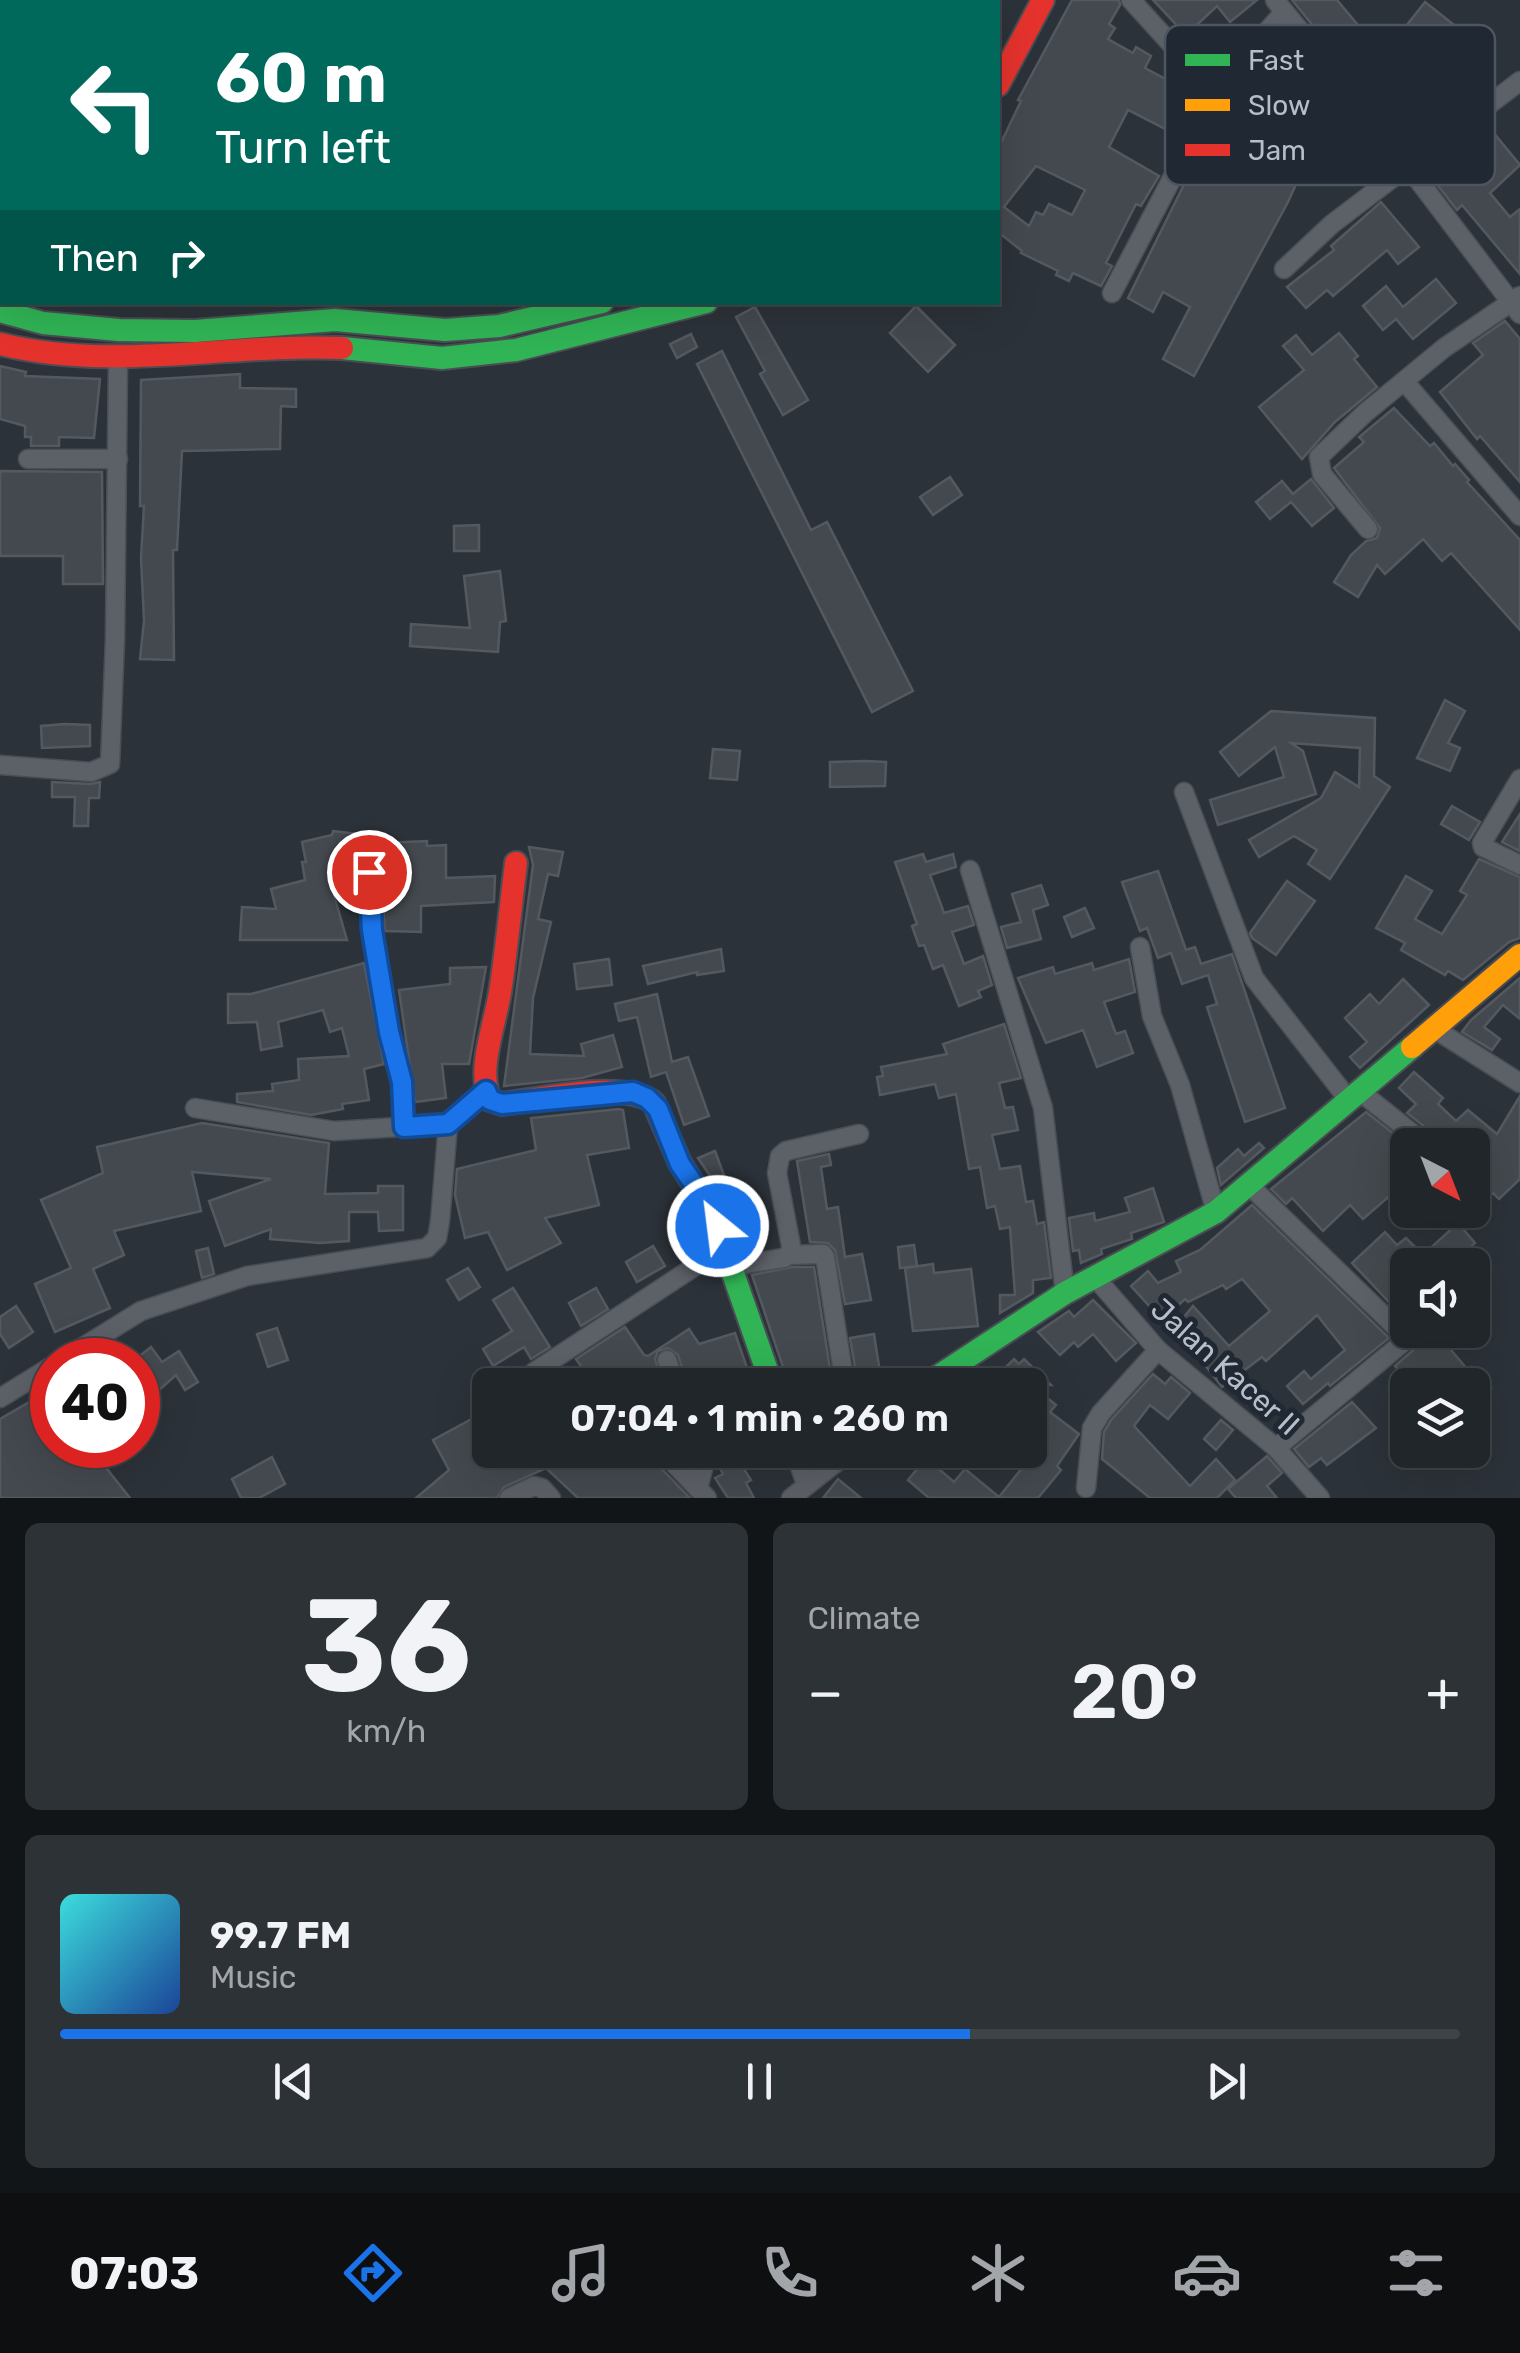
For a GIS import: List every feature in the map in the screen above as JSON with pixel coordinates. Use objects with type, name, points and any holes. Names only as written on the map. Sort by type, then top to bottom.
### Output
[{"type":"main road","points":[[1000,33],[1018,0]]},
{"type":"main road","points":[[1000,81],[1042,0]]},
{"type":"main road","points":[[0,311],[43,323],[119,330],[195,331],[335,320],[445,330],[499,326],[589,305]]},
{"type":"main road","points":[[0,344],[40,354],[118,358],[338,348],[442,358],[516,350],[694,305]]},
{"type":"main road","points":[[516,863],[486,1069],[490,1100],[502,1104],[620,1091],[647,1098],[658,1109],[680,1164],[709,1206],[766,1368]]},
{"type":"main road","points":[[951,1368],[1065,1292],[1216,1212],[1520,955]]},
{"type":"street","points":[[1131,0],[1165,36]]},
{"type":"street","points":[[1495,99],[1520,80]]},
{"type":"street","points":[[1112,292],[1168,185]]},
{"type":"street","points":[[1284,269],[1332,224],[1383,185]]},
{"type":"street","points":[[1368,528],[1322,474],[1319,457],[1444,348],[1517,304],[1421,185]]},
{"type":"street","points":[[0,765],[92,772],[110,764],[118,358]]},
{"type":"street","points":[[1404,382],[1520,516]]},
{"type":"street","points":[[28,459],[118,459]]},
{"type":"street","points":[[1520,778],[1482,843],[1520,865]]},
{"type":"street","points":[[1184,792],[1254,978],[1353,1094],[1403,1128]]},
{"type":"street","points":[[970,870],[1043,1108],[1065,1292]]},
{"type":"street","points":[[369,872],[372,930],[389,1032],[402,1082],[404,1127]]},
{"type":"street","points":[[1140,947],[1152,1016],[1180,1085],[1216,1212]]},
{"type":"street","points":[[1433,1028],[1520,1083]]},
{"type":"street","points":[[195,1108],[334,1131],[404,1127],[448,1124],[486,1091]]},
{"type":"street","points":[[97,1338],[141,1311],[246,1276],[427,1248],[437,1238],[440,1221],[448,1124]]},
{"type":"street","points":[[790,1255],[792,1244],[777,1173],[780,1156],[786,1151],[858,1134]]},
{"type":"street","points":[[1249,1186],[1390,1313]]},
{"type":"street","points":[[541,1368],[728,1256],[822,1254],[842,1368]]},
{"type":"street","name":"Jalan Kacer II","points":[[1094,1276],[1158,1350],[1276,1448],[1320,1498]]},
{"type":"street","points":[[1276,1448],[1396,1348]]},
{"type":"street","points":[[1086,1488],[1092,1428],[1158,1350]]},
{"type":"street","points":[[667,1360],[670,1368]]},
{"type":"street","points":[[0,1398],[30,1380]]},
{"type":"street","points":[[678,1468],[702,1493]]},
{"type":"street","points":[[702,1493],[704,1468]]},
{"type":"street","points":[[800,1468],[806,1484]]},
{"type":"street","points":[[792,1498],[828,1468]]},
{"type":"street","points":[[509,1498],[534,1486],[551,1498]]},
{"type":"building","points":[[1072,0],[1119,0],[1109,24],[1115,28],[1108,39],[1133,53],[1136,47],[1151,56],[1145,68],[1165,79],[1165,129],[1128,110],[1109,147],[1159,176],[1141,206],[1136,204],[1106,263],[1112,266],[1101,286],[1073,273],[1069,281],[1056,275],[1058,271],[1021,253],[1000,234],[1000,145],[1021,101],[1018,100]],"holes":[[[1036,166],[1085,190],[1072,215],[1049,204],[1043,215],[1036,212],[1029,226],[1004,207]]]},
{"type":"building","points":[[1153,0],[1257,0],[1230,22],[1217,6],[1197,25],[1177,25]]},
{"type":"building","points":[[1292,0],[1337,0],[1358,25],[1312,25]]},
{"type":"building","points":[[1425,2],[1454,25],[1407,25]]},
{"type":"building","points":[[1495,134],[1520,165],[1490,193],[1510,217],[1520,209],[1520,274],[1462,205],[1457,210],[1437,185],[1495,185]]},
{"type":"building","points":[[1184,185],[1296,185],[1194,376],[1163,359],[1190,307],[1163,292],[1153,312],[1128,298]]},
{"type":"building","points":[[1381,202],[1419,247],[1398,264],[1387,250],[1333,296],[1327,290],[1306,308],[1287,287],[1334,250],[1331,246]]},
{"type":"building","points":[[1436,279],[1456,303],[1413,339],[1396,319],[1383,330],[1363,306],[1386,286],[1403,307]]},
{"type":"building","points":[[916,306],[955,345],[928,372],[890,333]]},
{"type":"building","points":[[755,307],[808,400],[783,415],[760,374],[765,371],[736,317]]},
{"type":"building","points":[[1505,321],[1520,339],[1520,482],[1480,436],[1477,439],[1440,392],[1483,355],[1473,343]]},
{"type":"building","points":[[1339,333],[1377,387],[1335,422],[1302,459],[1259,407],[1304,370],[1283,346],[1296,335],[1312,355]]},
{"type":"building","points":[[691,334],[697,347],[677,358],[670,344]]},
{"type":"building","points":[[722,351],[811,530],[827,522],[913,691],[872,712],[697,364]]},
{"type":"building","points":[[0,366],[26,372],[25,376],[100,379],[94,438],[59,437],[59,446],[31,446],[31,437],[25,437],[25,426],[0,419]]},
{"type":"building","points":[[240,374],[240,388],[296,389],[296,407],[281,406],[280,449],[182,451],[177,550],[173,550],[174,660],[140,659],[144,621],[141,380]]},
{"type":"building","points":[[1394,408],[1430,446],[1434,443],[1455,464],[1520,540],[1520,630],[1451,553],[1442,561],[1423,539],[1385,574],[1377,565],[1358,597],[1334,582],[1351,555],[1366,541],[1377,538],[1380,528],[1334,468],[1364,442],[1359,437]]},
{"type":"building","points":[[0,471],[102,472],[103,584],[63,584],[63,556],[0,556]]},
{"type":"building","points":[[950,477],[962,495],[933,515],[920,497]]},
{"type":"building","points":[[1311,479],[1334,508],[1312,526],[1291,502],[1270,519],[1256,502],[1282,481],[1293,494]]},
{"type":"building","points":[[479,525],[479,551],[454,551],[454,526]]},
{"type":"building","points":[[500,571],[506,621],[500,622],[498,652],[410,646],[411,624],[470,628],[464,576]]},
{"type":"building","points":[[1445,700],[1465,711],[1448,743],[1460,748],[1450,771],[1417,758]]},
{"type":"building","points":[[1271,711],[1375,718],[1374,776],[1390,787],[1330,879],[1308,864],[1317,850],[1294,836],[1259,857],[1249,840],[1321,798],[1335,772],[1359,787],[1360,748],[1291,743],[1303,751],[1316,794],[1218,825],[1210,800],[1284,777],[1275,747],[1239,776],[1220,752]]},
{"type":"building","points":[[90,725],[90,746],[42,748],[41,726]]},
{"type":"building","points":[[713,749],[740,751],[737,780],[710,778]]},
{"type":"building","points":[[830,762],[886,762],[885,786],[830,787]]},
{"type":"building","points":[[52,782],[100,782],[99,798],[89,798],[88,826],[74,826],[75,797],[52,797]]},
{"type":"building","points":[[1452,806],[1480,822],[1469,840],[1441,824]]},
{"type":"building","points":[[1520,814],[1520,851],[1502,842]]},
{"type":"building","points":[[333,831],[383,837],[382,843],[427,841],[427,846],[446,845],[446,878],[495,876],[494,902],[421,906],[421,932],[385,931],[381,871],[376,862],[367,861],[358,868],[358,893],[334,895],[347,940],[240,940],[242,907],[276,909],[271,889],[305,880],[302,842],[332,835]]},
{"type":"building","points":[[529,847],[563,852],[558,876],[548,874],[538,919],[551,922],[533,998],[530,1054],[584,1056],[581,1044],[613,1035],[622,1067],[582,1078],[504,1086],[533,865]]},
{"type":"building","points":[[923,854],[926,862],[953,854],[956,867],[930,875],[944,913],[968,906],[974,925],[952,932],[964,964],[983,956],[992,985],[978,991],[981,997],[959,1006],[943,965],[933,969],[924,945],[919,946],[912,926],[917,924],[895,862]]},
{"type":"building","points":[[1479,859],[1520,877],[1520,938],[1509,942],[1463,980],[1448,971],[1445,975],[1401,950],[1405,943],[1376,928],[1406,876],[1432,891],[1415,919],[1442,934],[1467,895],[1460,891]]},
{"type":"building","points":[[1158,871],[1186,950],[1195,947],[1201,964],[1232,954],[1285,1108],[1245,1122],[1207,1007],[1217,1004],[1208,975],[1182,984],[1171,953],[1158,958],[1147,928],[1140,931],[1122,882]]},
{"type":"building","points":[[1287,881],[1315,901],[1276,955],[1250,933]]},
{"type":"building","points":[[1041,885],[1048,905],[1033,910],[1041,939],[1007,948],[1001,927],[1021,922],[1012,894]]},
{"type":"building","points":[[1085,908],[1094,928],[1072,937],[1064,917]]},
{"type":"building","points":[[721,949],[724,971],[697,972],[648,984],[643,966]]},
{"type":"building","points":[[609,959],[612,985],[577,989],[574,964]]},
{"type":"building","points":[[1129,959],[1135,992],[1104,1002],[1116,1034],[1125,1031],[1133,1053],[1097,1067],[1083,1030],[1046,1043],[1018,978],[1053,967],[1055,974],[1092,963],[1094,970]]},
{"type":"building","points":[[364,963],[384,1064],[364,1069],[369,1100],[311,1115],[237,1102],[237,1094],[273,1091],[272,1084],[299,1080],[298,1059],[349,1056],[342,1028],[330,1032],[323,1010],[278,1022],[282,1046],[261,1050],[257,1022],[228,1023],[228,994],[251,994]]},
{"type":"building","points":[[486,967],[469,1064],[442,1064],[446,1098],[415,1102],[399,990],[450,984],[450,968]]},
{"type":"building","points":[[1520,978],[1520,1019],[1503,1005],[1484,1027],[1500,1039],[1492,1050],[1462,1032],[1471,1020]]},
{"type":"building","points":[[1403,979],[1429,1005],[1360,1068],[1350,1057],[1367,1042],[1345,1018],[1370,994],[1379,1004]]},
{"type":"building","points":[[657,994],[672,1062],[688,1057],[709,1116],[684,1125],[666,1072],[651,1077],[637,1017],[619,1021],[615,1004]]},
{"type":"building","points":[[1004,1024],[1021,1078],[999,1083],[1005,1108],[1013,1107],[1018,1130],[992,1135],[1000,1169],[1020,1166],[1026,1202],[1033,1201],[1037,1224],[1044,1222],[1051,1278],[1033,1280],[1033,1293],[1000,1313],[1000,1295],[1015,1295],[1010,1227],[1000,1229],[995,1206],[987,1208],[980,1167],[969,1169],[956,1094],[939,1098],[935,1084],[880,1095],[877,1077],[883,1076],[881,1067],[947,1054],[943,1044]]},
{"type":"building","points":[[1414,1072],[1443,1098],[1438,1104],[1456,1121],[1468,1110],[1490,1128],[1426,1128],[1407,1113],[1416,1104],[1399,1088]]},
{"type":"building","points":[[1520,1096],[1520,1179],[1499,1199],[1493,1193],[1490,1196],[1490,1128],[1497,1134]]},
{"type":"building","points":[[623,1110],[629,1148],[587,1155],[599,1205],[545,1218],[561,1243],[507,1270],[488,1232],[465,1238],[455,1195],[457,1169],[536,1150],[531,1118]]},
{"type":"building","points":[[1366,1112],[1390,1131],[1390,1196],[1363,1219],[1350,1205],[1323,1231],[1292,1198],[1286,1204],[1271,1189]]},
{"type":"building","points":[[202,1123],[329,1143],[325,1194],[378,1193],[378,1186],[403,1186],[403,1230],[379,1231],[378,1212],[349,1212],[349,1241],[270,1239],[271,1229],[225,1246],[209,1201],[271,1179],[192,1172],[201,1211],[114,1231],[124,1255],[93,1269],[110,1308],[55,1332],[35,1284],[71,1268],[41,1200],[103,1173],[97,1147]]},
{"type":"building","points":[[1259,1143],[1264,1148],[1221,1185],[1217,1168],[1238,1149],[1244,1156]]},
{"type":"building","points":[[715,1151],[728,1186],[719,1189],[698,1158]]},
{"type":"building","points":[[829,1154],[831,1165],[821,1167],[827,1209],[838,1207],[845,1257],[862,1254],[871,1300],[845,1304],[835,1250],[828,1243],[810,1242],[797,1161]]},
{"type":"building","points":[[1153,1188],[1164,1222],[1131,1233],[1132,1239],[1101,1249],[1102,1254],[1081,1263],[1079,1250],[1073,1251],[1069,1218],[1094,1213],[1095,1221],[1130,1212],[1125,1198]]},
{"type":"building","points":[[1252,1205],[1389,1338],[1303,1404],[1287,1386],[1304,1371],[1311,1379],[1345,1350],[1317,1315],[1266,1361],[1262,1357],[1222,1387],[1205,1365],[1209,1362],[1189,1342],[1184,1347],[1170,1334],[1193,1306],[1229,1346],[1270,1311],[1242,1279],[1226,1289],[1223,1285],[1188,1302],[1185,1299],[1162,1320],[1131,1286],[1148,1271],[1158,1283],[1181,1272],[1176,1261],[1200,1250]]},
{"type":"building","points":[[1453,1228],[1462,1228],[1475,1243],[1470,1248],[1431,1248]]},
{"type":"building","points":[[1385,1232],[1397,1245],[1406,1238],[1416,1248],[1390,1248],[1390,1303],[1352,1263]]},
{"type":"building","points":[[914,1245],[917,1266],[900,1268],[898,1247]]},
{"type":"building","points":[[653,1246],[665,1266],[637,1282],[626,1262]]},
{"type":"building","points":[[208,1248],[214,1274],[202,1278],[196,1251]]},
{"type":"building","points":[[933,1264],[934,1273],[971,1269],[978,1326],[913,1331],[905,1268]]},
{"type":"building","points":[[814,1267],[830,1368],[783,1368],[752,1275]]},
{"type":"building","points":[[468,1268],[480,1287],[459,1300],[447,1280]]},
{"type":"building","points":[[513,1288],[550,1347],[531,1359],[524,1347],[493,1366],[483,1349],[512,1331],[493,1300]]},
{"type":"building","points":[[596,1288],[608,1309],[581,1326],[569,1303]]},
{"type":"building","points":[[1093,1300],[1136,1343],[1116,1361],[1093,1334],[1078,1347],[1074,1342],[1060,1355],[1038,1332],[1069,1311],[1074,1317]]},
{"type":"building","points":[[16,1306],[33,1332],[9,1348],[0,1334],[0,1317]]},
{"type":"building","points":[[625,1327],[648,1356],[689,1329],[699,1344],[735,1333],[747,1368],[682,1368],[678,1355],[668,1348],[658,1351],[658,1368],[582,1368],[576,1359]]},
{"type":"building","points":[[277,1328],[288,1360],[268,1367],[257,1334]]},
{"type":"building","points":[[874,1334],[879,1368],[855,1368],[850,1338]]},
{"type":"building","points":[[1416,1348],[1449,1348],[1466,1368],[1397,1368]]},
{"type":"building","points":[[179,1351],[198,1382],[185,1390],[176,1375],[160,1389],[160,1359],[162,1362]]},
{"type":"building","points":[[1014,1359],[1019,1364],[1024,1359],[1033,1368],[1005,1368]]},
{"type":"building","points":[[1153,1374],[1165,1384],[1171,1377],[1190,1393],[1168,1419],[1150,1405],[1134,1426],[1190,1486],[1216,1459],[1235,1480],[1217,1498],[1150,1498],[1102,1459],[1104,1432],[1111,1420]]},
{"type":"building","points":[[1047,1398],[1056,1405],[1050,1412],[1079,1434],[1057,1466],[1061,1470],[1038,1498],[929,1498],[908,1480],[918,1468],[938,1468],[954,1482],[965,1469],[999,1497],[1022,1468],[1047,1468]]},
{"type":"building","points":[[30,1402],[30,1468],[106,1468],[130,1498],[0,1498],[0,1419]]},
{"type":"building","points":[[1352,1402],[1376,1428],[1327,1465],[1321,1458],[1309,1467],[1294,1449]]},
{"type":"building","points":[[472,1419],[472,1468],[546,1468],[504,1487],[497,1498],[416,1498],[449,1470],[433,1440]]},
{"type":"building","points":[[1221,1420],[1233,1430],[1216,1450],[1204,1439]]},
{"type":"building","points":[[1267,1456],[1282,1473],[1267,1486],[1277,1498],[1236,1498],[1228,1489]]},
{"type":"building","points":[[272,1457],[285,1484],[259,1498],[241,1498],[232,1479]]},
{"type":"building","points":[[546,1468],[661,1468],[690,1498],[578,1498]]},
{"type":"building","points":[[720,1468],[743,1468],[751,1480],[746,1483],[754,1498],[728,1498],[715,1478],[723,1474]]},
{"type":"building","points":[[838,1479],[861,1498],[823,1498]]},
{"type":"traffic: fast","points":[[0,311],[43,323],[119,330],[195,331],[335,320],[445,330],[499,326],[589,305]]},
{"type":"traffic: fast","points":[[342,348],[442,358],[516,350],[694,305]]},
{"type":"traffic: fast","points":[[951,1368],[1065,1293],[1216,1212],[1412,1047]]},
{"type":"traffic: fast","points":[[713,1216],[766,1368]]},
{"type":"traffic: slow","points":[[1412,1047],[1520,955]]},
{"type":"traffic: jam","points":[[1000,81],[1043,0]]},
{"type":"traffic: jam","points":[[0,344],[85,356],[342,348]]},
{"type":"traffic: jam","points":[[516,863],[501,986],[486,1059],[490,1100],[502,1104],[603,1092],[641,1096],[654,1103],[680,1163],[713,1216]]},
{"type":"route","points":[[369,872],[372,930],[389,1032],[402,1082],[404,1127],[448,1124],[486,1091],[490,1100],[502,1104],[633,1092],[658,1109],[680,1164],[718,1226]]}]
